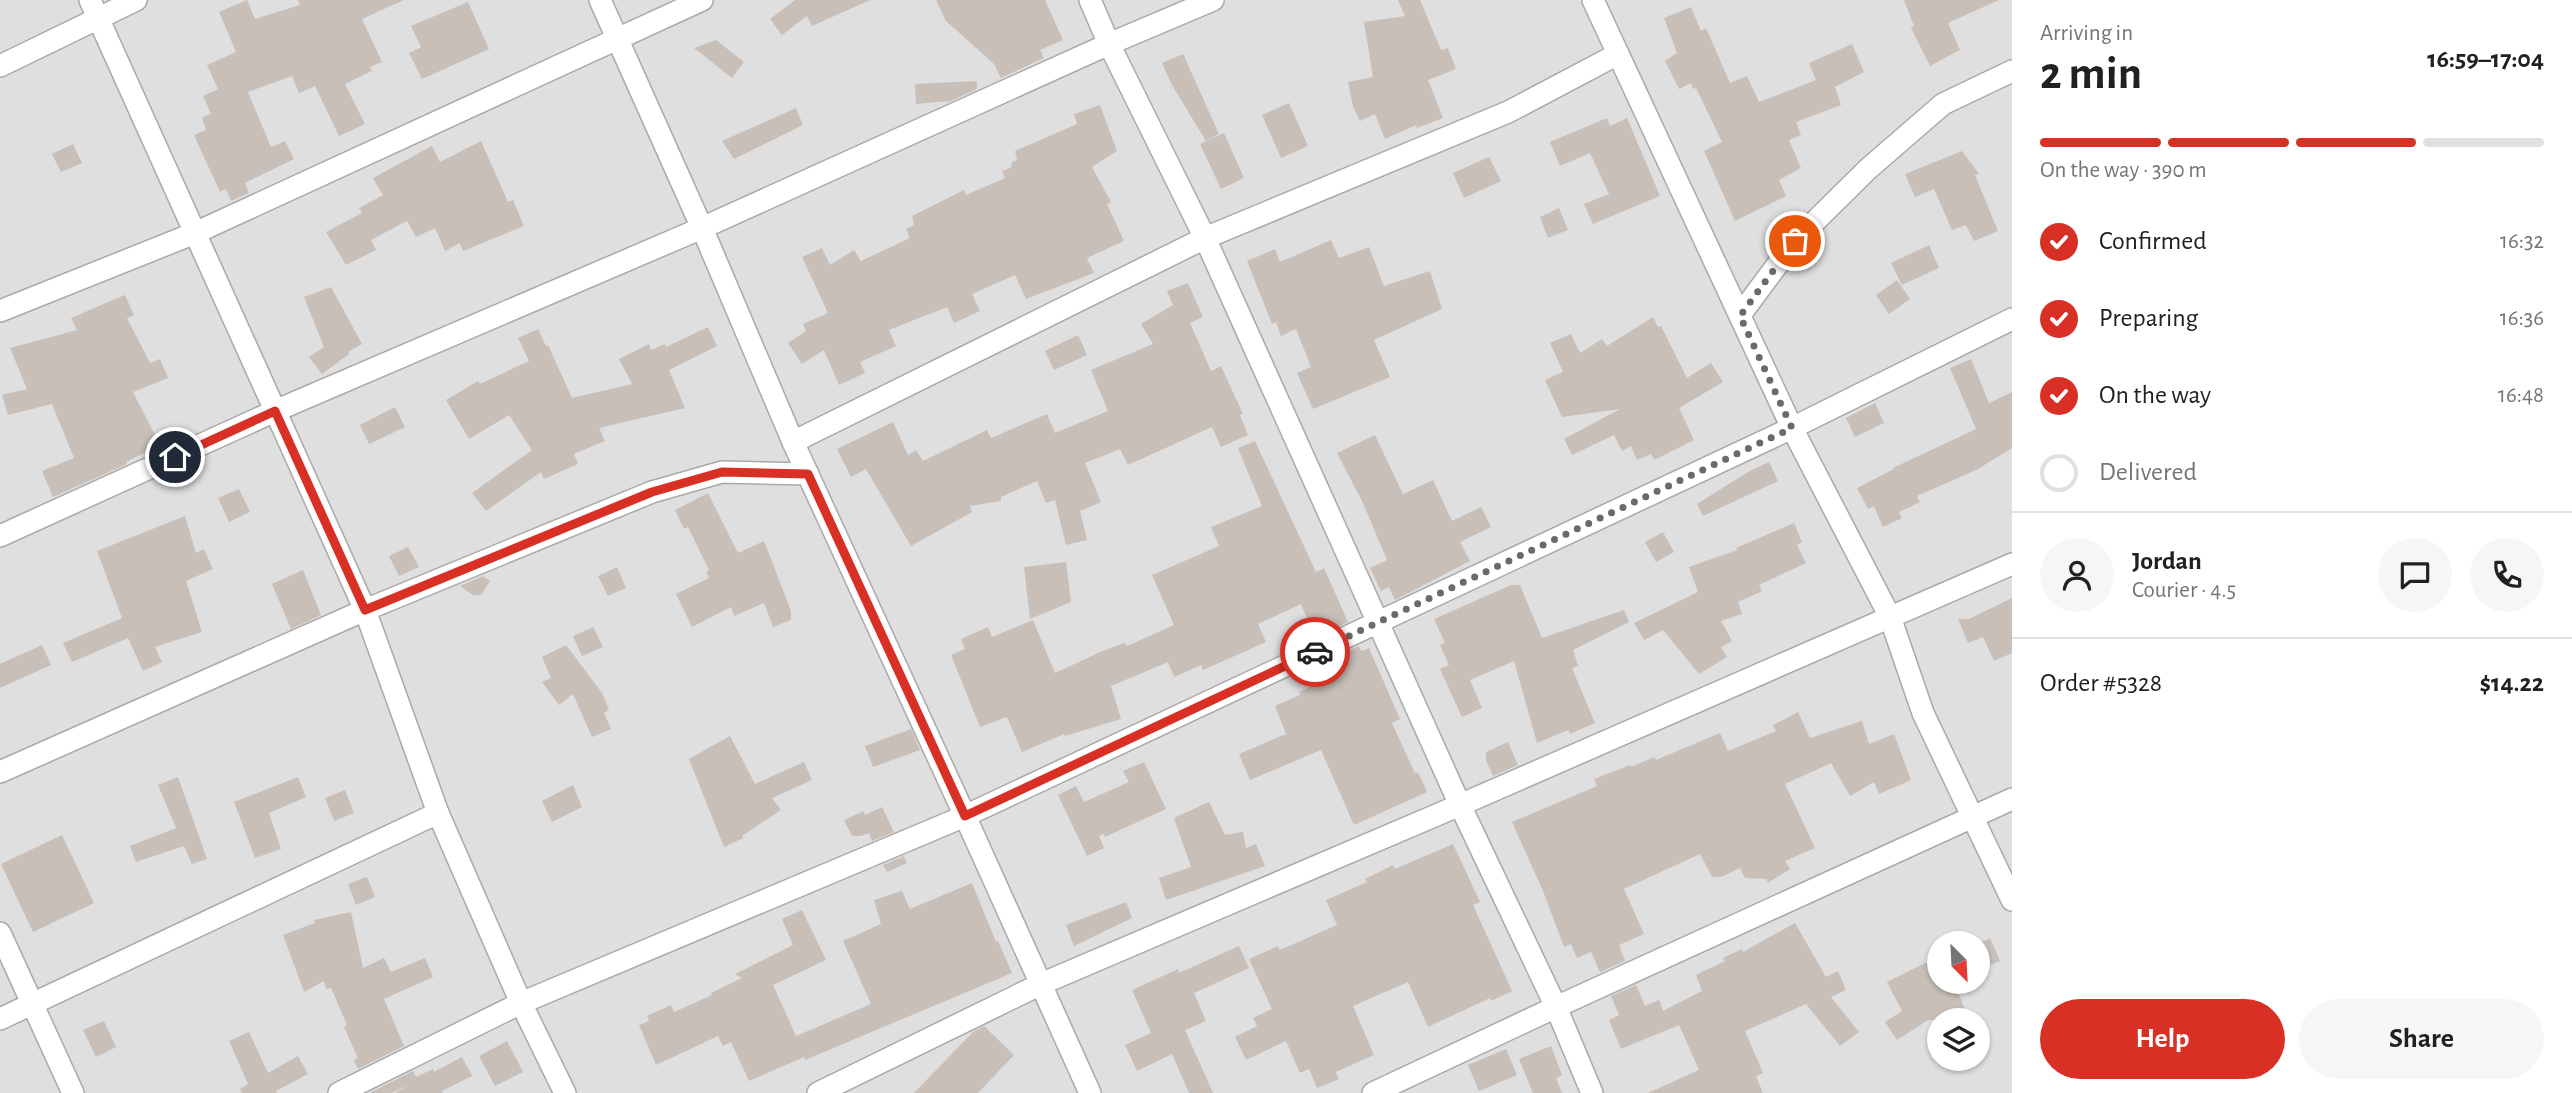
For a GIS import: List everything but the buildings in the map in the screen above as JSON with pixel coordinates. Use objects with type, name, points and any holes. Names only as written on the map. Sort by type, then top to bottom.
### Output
[{"type":"street","points":[[0,66],[94,10],[136,0]]},
{"type":"street","points":[[600,0],[702,228],[793,442],[1090,1093]]},
{"type":"street","points":[[0,311],[195,233],[702,0]]},
{"type":"street","points":[[1090,0],[1205,238],[1460,805],[1556,1007],[1592,1093]]},
{"type":"street","points":[[0,536],[275,411],[702,228],[1109,44],[1213,0]]},
{"type":"street","points":[[1593,0],[1792,428],[1890,617],[1923,713],[2012,900]]},
{"type":"street","points":[[94,10],[365,610],[438,813],[521,1003],[565,1093]]},
{"type":"street","points":[[793,442],[1205,238],[1508,111],[1618,54]]},
{"type":"street","points":[[1740,316],[1795,241],[1868,169],[1943,104],[2012,71]]},
{"type":"street","points":[[339,1093],[521,1003],[965,816],[1792,428],[2012,319]]},
{"type":"street","points":[[0,772],[365,610],[652,492],[722,472],[808,474]]},
{"type":"street","points":[[818,1093],[1041,984],[2012,564]]},
{"type":"street","points":[[1373,1093],[2012,799]]},
{"type":"street","points":[[0,1019],[438,813]]},
{"type":"street","points":[[0,933],[73,1093]]},
{"type":"shaded area","points":[[0,0],[2012,0],[2012,1093],[0,1093]]},
{"type":"way so far","points":[[1315,652],[1792,428],[1740,316],[1795,241]]},
{"type":"route","points":[[175,457],[275,411],[365,610],[652,492],[722,472],[808,474],[965,816],[1315,652]]}]
